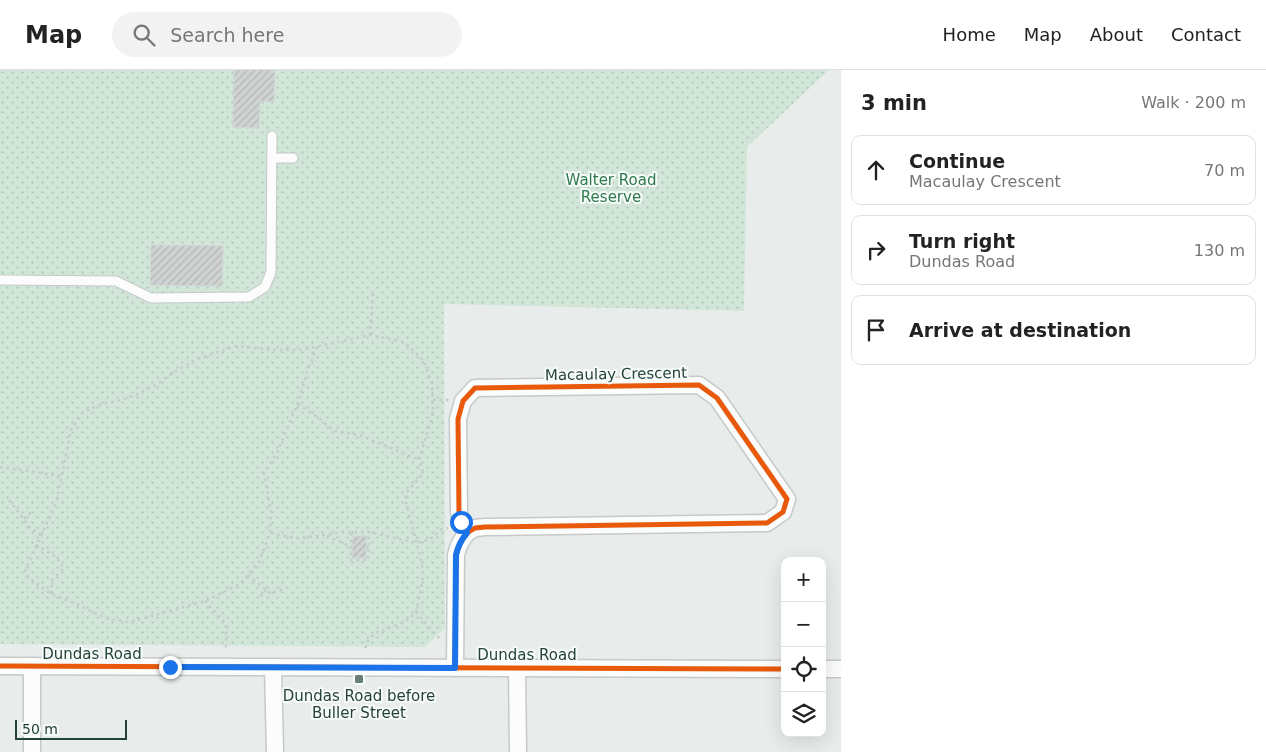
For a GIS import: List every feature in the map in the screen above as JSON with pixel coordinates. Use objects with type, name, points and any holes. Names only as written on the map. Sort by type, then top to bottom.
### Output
[{"type":"street","name":"Macaulay Crescent","points":[[699,386],[717,398],[787,499],[783,512],[767,523],[485,527],[475,528],[467,533],[461,522],[459,512],[458,419],[463,401],[475,388],[699,386]]},
{"type":"street","points":[[455,668],[456,555],[460,540],[467,533]]},
{"type":"street","name":"Dundas Road","points":[[0,666],[781,669]]},
{"type":"street","points":[[32,666],[32,752]]},
{"type":"street","points":[[274,667],[275,752]]},
{"type":"street","points":[[517,667],[518,752]]},
{"type":"street","points":[[826,669],[841,669]]},
{"type":"lane","points":[[0,280],[116,281],[152,298],[249,297],[265,287],[271,272],[272,136]]},
{"type":"lane","points":[[272,158],[293,158]]},
{"type":"path","points":[[370,335],[372,294]]},
{"type":"path","points":[[317,347],[308,368],[298,403],[277,453],[264,472],[271,512],[270,533],[259,562],[240,584],[205,601],[130,622],[108,619],[52,594],[28,577],[25,571],[56,503],[71,430],[83,412],[102,404],[122,400],[140,393],[197,359],[236,346],[274,350],[301,350],[370,335],[404,342],[423,360],[432,383],[433,414],[419,460],[423,472],[406,493],[405,499],[422,563],[423,578],[416,612],[400,624],[375,633],[367,642],[365,650]]},
{"type":"path","points":[[298,403],[334,431],[360,435],[419,460]]},
{"type":"path","points":[[0,467],[62,476]]},
{"type":"path","points":[[9,500],[31,529],[41,535]]},
{"type":"path","points":[[24,519],[33,510]]},
{"type":"path","points":[[270,533],[298,538],[342,532],[369,532],[417,543],[430,539],[443,528],[467,533]]},
{"type":"path","points":[[351,532],[351,560],[368,560],[369,532]]},
{"type":"path","points":[[326,535],[352,547]]},
{"type":"path","points":[[36,545],[56,557],[64,568],[52,580],[52,594]]},
{"type":"path","points":[[248,575],[271,594],[283,589]]},
{"type":"path","points":[[260,596],[266,590]]},
{"type":"path","points":[[205,601],[226,624],[226,649]]},
{"type":"path","points":[[416,612],[432,632],[444,641]]},
{"type":"green space","name":"Walter Road Reserve","points":[[0,70],[829,70],[747,147],[744,311],[444,304],[445,628],[425,647],[0,644]]},
{"type":"building","points":[[234,70],[275,70],[274,102],[260,101],[259,128],[233,127]]},
{"type":"building","points":[[151,245],[223,246],[222,286],[150,285]]},
{"type":"building","points":[[353,536],[366,536],[366,558],[352,558]]},
{"type":"cycle path","points":[[455,668],[456,555],[460,543],[467,533],[461,522],[459,512],[458,419],[463,401],[475,388],[699,385],[717,398],[787,499],[783,512],[767,523],[485,527],[475,528],[467,533]]},
{"type":"cycle path","points":[[0,666],[781,669]]},
{"type":"place","name":"Dundas Road before Buller Street","points":[[359,679]]},
{"type":"route","points":[[170,667],[455,668],[456,555],[460,540],[467,533],[461,522]]}]
